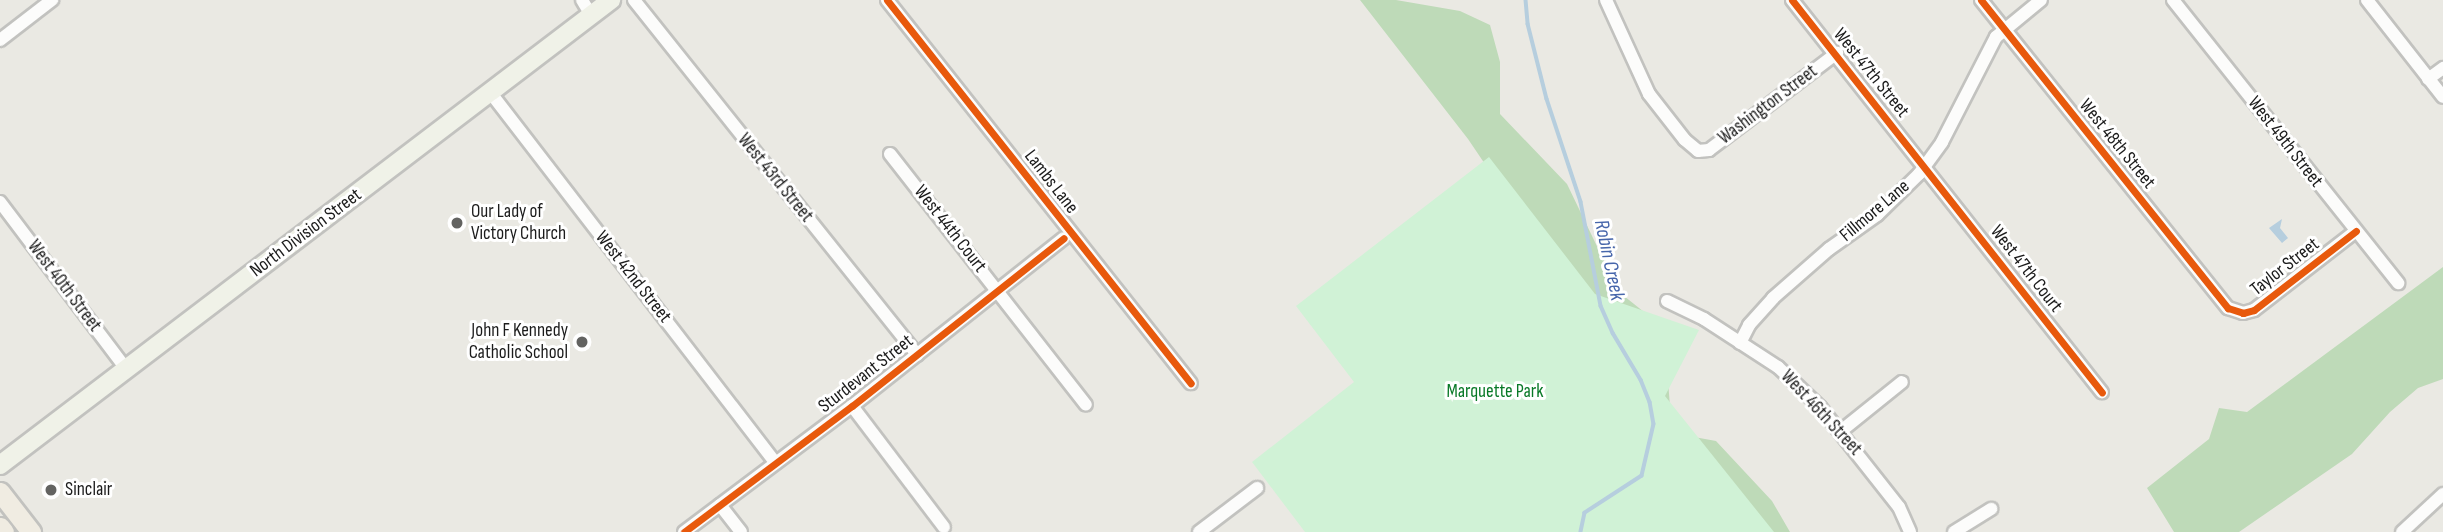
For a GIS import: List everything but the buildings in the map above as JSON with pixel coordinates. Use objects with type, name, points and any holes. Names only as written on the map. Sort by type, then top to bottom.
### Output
[{"type":"main road","name":"North Division Street","points":[[0,465],[490,92],[587,8],[611,0]]},
{"type":"main road","points":[[0,492],[32,532]]},
{"type":"main road","points":[[0,527],[4,532]]},
{"type":"street","points":[[0,40],[52,0]]},
{"type":"street","name":"West 43rd Street","points":[[634,0],[916,355]]},
{"type":"street","name":"Lambs Lane","points":[[887,0],[1191,383]]},
{"type":"street","name":"Washington Street","points":[[1606,0],[1649,94],[1685,140],[1698,151],[1709,150],[1837,53]]},
{"type":"street","name":"West 47th Street","points":[[1792,0],[1925,165]]},
{"type":"street","name":"West 48th Street","points":[[1982,0],[2228,309]]},
{"type":"street","name":"Fillmore Lane","points":[[1740,342],[1749,325],[1773,298],[1829,249],[1877,215],[1925,165],[1942,142],[1986,52],[2005,29],[2041,0]]},
{"type":"street","name":"West 49th Street","points":[[2173,0],[2398,283]]},
{"type":"street","points":[[2367,0],[2443,97]]},
{"type":"street","points":[[2428,79],[2443,68]]},
{"type":"street","name":"West 42nd Street","points":[[490,92],[776,463]]},
{"type":"street","name":"West 44th Court","points":[[890,154],[1086,405]]},
{"type":"street","name":"West 47th Court","points":[[1925,165],[2102,392]]},
{"type":"street","name":"West 40th Street","points":[[0,202],[127,370]]},
{"type":"street","name":"Taylor Street","points":[[2228,309],[2243,313],[2254,310],[2356,232]]},
{"type":"street","name":"Sturdevant Street","points":[[684,532],[852,405],[1064,238]]},
{"type":"street","name":"West 46th Street","points":[[1667,301],[1704,319],[1777,367],[1841,431],[1899,507],[1910,532]]},
{"type":"street","points":[[1841,431],[1902,382]]},
{"type":"street","points":[[852,405],[944,527]]},
{"type":"street","points":[[1199,532],[1257,488]]},
{"type":"street","points":[[2402,532],[2443,494]]},
{"type":"street","points":[[720,505],[741,532]]},
{"type":"street","points":[[1954,532],[1992,509]]},
{"type":"green space","points":[[1360,0],[1396,0],[1460,11],[1490,25],[1500,62],[1500,114],[1567,184],[1619,292],[1664,328],[1672,433],[1716,441],[1772,501],[1790,532],[1710,532],[1514,207],[1468,139]]},
{"type":"green space","name":"Marquette Park","points":[[1489,157],[1595,294],[1699,330],[1665,396],[1774,532],[1305,532],[1252,462],[1354,382],[1296,306]]},
{"type":"green space","points":[[2443,267],[2443,379],[2418,388],[2390,412],[2352,454],[2239,532],[2174,532],[2147,488],[2209,439],[2219,408],[2247,412]]},
{"type":"water","points":[[2282,219],[2280,228],[2288,238],[2282,243],[2269,228]]},
{"type":"waterway","name":"Robin Creek","points":[[1526,0],[1528,24],[1547,99],[1581,202],[1601,306],[1613,333],[1641,380],[1650,402],[1654,424],[1642,476],[1585,513],[1581,532]]},
{"type":"cycle path","points":[[887,0],[1191,383]]},
{"type":"cycle path","points":[[1792,0],[2102,392]]},
{"type":"cycle path","points":[[1981,0],[2228,308],[2243,313],[2254,310],[2356,231]]},
{"type":"cycle path","points":[[684,532],[852,406],[1064,238]]},
{"type":"place","name":"Our Lady of Victory Church","points":[[457,223]]},
{"type":"place","name":"John F Kennedy Catholic School","points":[[582,342]]},
{"type":"place","name":"Sinclair","points":[[51,490]]}]
